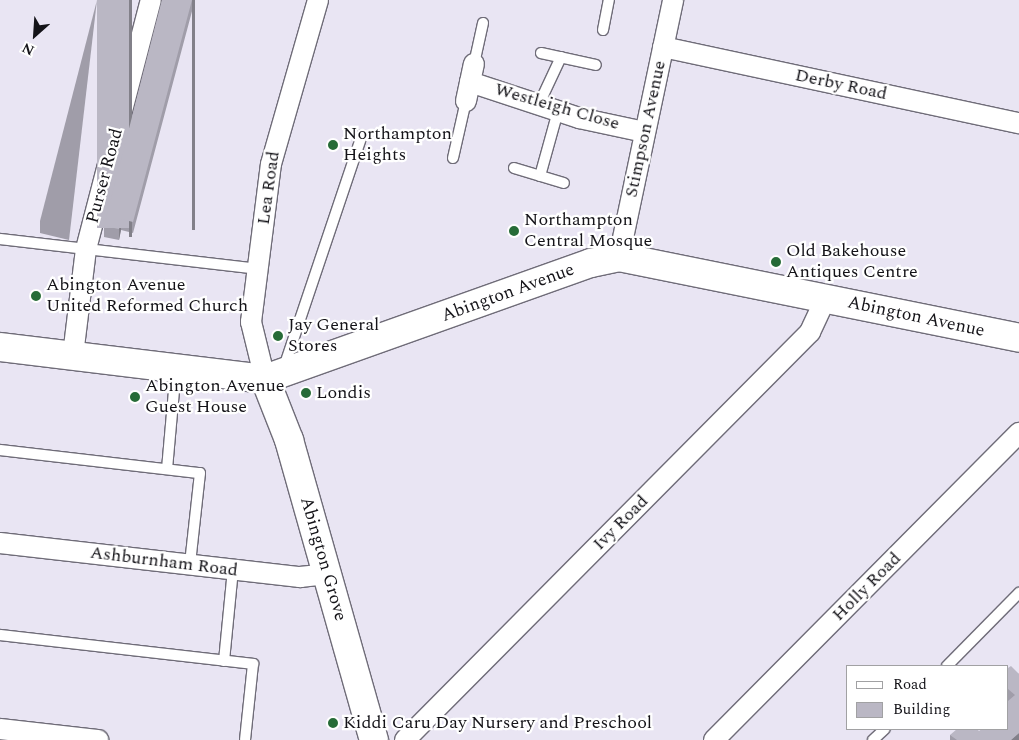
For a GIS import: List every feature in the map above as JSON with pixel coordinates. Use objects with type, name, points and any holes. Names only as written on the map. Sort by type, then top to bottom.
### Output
[{"type":"main road","name":"Abington Avenue","points":[[0,347],[273,378],[591,263],[619,258],[1019,338]]},
{"type":"main road","name":"Abington Grove","points":[[273,378],[288,440],[374,740]]},
{"type":"street","name":"Purser Road","points":[[73,355],[86,249],[151,0]]},
{"type":"street","name":"Lea Road","points":[[273,378],[252,338],[258,269],[276,142],[318,0]]},
{"type":"street","name":"Stimpson Avenue","points":[[619,258],[673,0]]},
{"type":"street","name":"Derby Road","points":[[663,47],[1019,123]]},
{"type":"street","name":"Westleigh Close","points":[[470,82],[558,111],[645,132]]},
{"type":"street","name":"Ivy Road","points":[[405,740],[810,332],[826,298]]},
{"type":"street","name":"Holly Road","points":[[714,740],[1019,433]]},
{"type":"street","name":"Ashburnham Road","points":[[0,543],[300,577],[327,574]]},
{"type":"street","points":[[0,729],[98,740]]},
{"type":"lane","points":[[603,30],[609,0]]},
{"type":"lane","points":[[453,158],[483,23]]},
{"type":"lane","points":[[541,53],[596,64]]},
{"type":"lane","points":[[538,104],[561,57]]},
{"type":"lane","points":[[540,176],[558,111]]},
{"type":"lane","points":[[273,378],[362,135]]},
{"type":"lane","points":[[514,168],[564,183]]},
{"type":"lane","points":[[0,240],[258,269]]},
{"type":"lane","points":[[167,469],[176,368]]},
{"type":"lane","points":[[0,450],[200,473],[190,564]]},
{"type":"lane","points":[[224,661],[233,570]]},
{"type":"lane","points":[[947,665],[1019,593]]},
{"type":"lane","points":[[0,635],[253,664],[245,740]]},
{"type":"lane","points":[[874,740],[884,730]]},
{"type":"building","points":[[97,0],[129,0],[129,228],[97,228]]},
{"type":"building","points":[[162,0],[192,0],[133,222],[121,219],[119,229],[104,226]]},
{"type":"building","points":[[1011,666],[1019,674],[1019,733],[1011,740],[957,740],[950,735],[956,730],[1009,730],[1009,700],[1015,695],[1009,690],[1009,667]]},
{"type":"place","name":"Northampton Heights","points":[[333,145]]},
{"type":"place","name":"Northampton Central Mosque","points":[[514,231]]},
{"type":"place","name":"Old Bakehouse Antiques Centre","points":[[776,262]]},
{"type":"place","name":"Abington Avenue United Reformed Church","points":[[36,296]]},
{"type":"place","name":"Jay General Stores","points":[[278,336]]},
{"type":"place","name":"Londis","points":[[306,393]]},
{"type":"place","name":"Abington Avenue Guest House","points":[[135,397]]},
{"type":"place","name":"Kiddi Caru Day Nursery and Preschool","points":[[333,723]]}]
